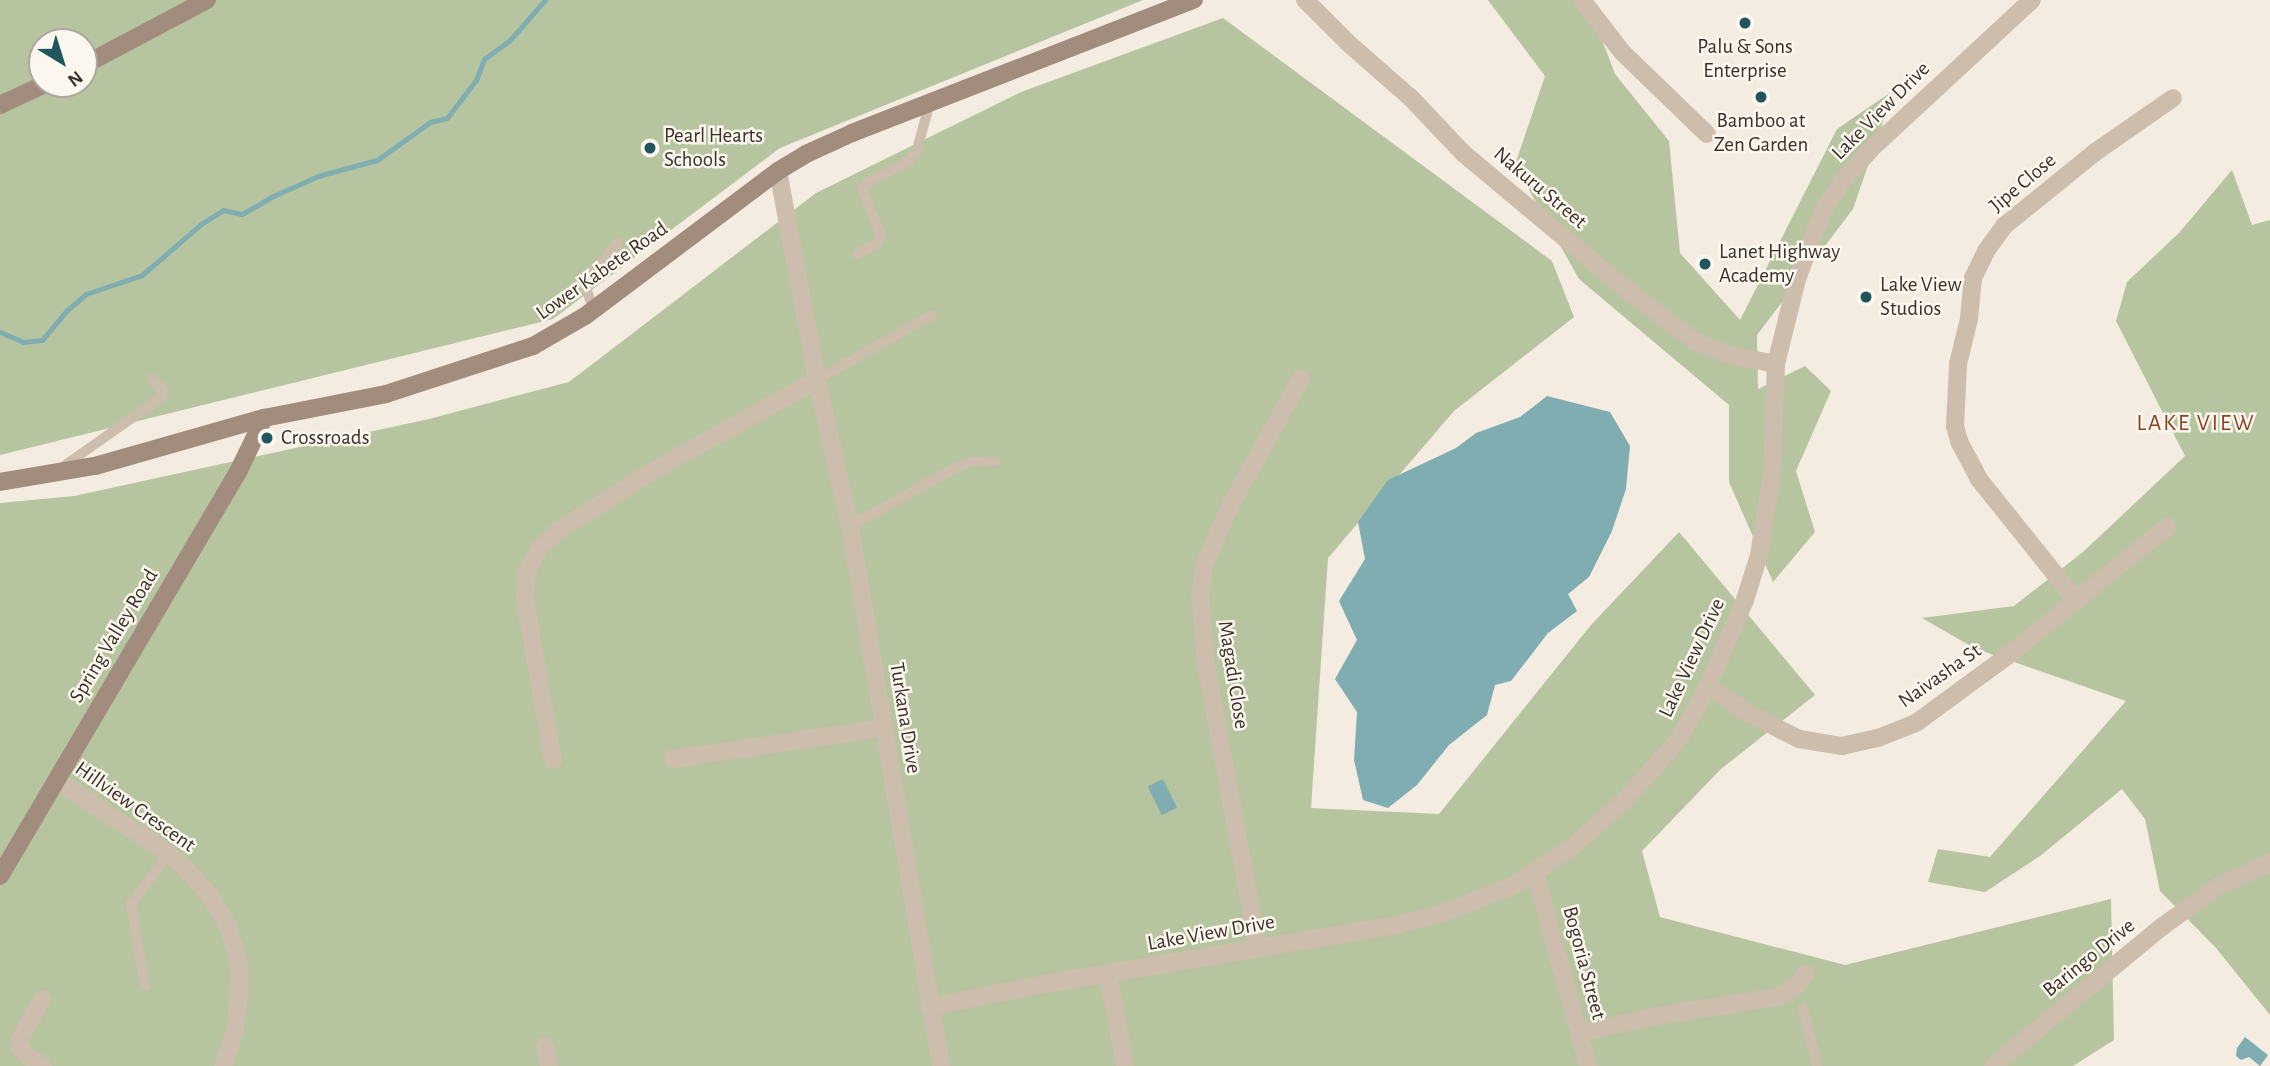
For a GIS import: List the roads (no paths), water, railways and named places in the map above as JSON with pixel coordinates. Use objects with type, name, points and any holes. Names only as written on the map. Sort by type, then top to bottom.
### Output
[{"type":"main road","points":[[98,58],[207,0]]},
{"type":"main road","name":"Lower Kabete Road","points":[[1,484],[144,454],[264,418],[386,394],[509,356],[559,332],[593,310],[778,171],[852,133],[1194,0]]},
{"type":"main road","points":[[0,105],[28,92]]},
{"type":"main road","name":"Spring Valley Road","points":[[0,876],[239,470],[264,418]]},
{"type":"street","name":"Nakuru Street","points":[[1305,0],[1347,42],[1412,99],[1463,153],[1623,287],[1695,341],[1725,354],[1776,364]]},
{"type":"street","points":[[1583,0],[1622,52],[1707,134]]},
{"type":"street","name":"Lake View Drive","points":[[929,1007],[1395,925],[1444,912],[1482,901],[1535,872],[1591,831],[1658,765],[1679,739],[1708,686],[1745,600],[1759,555],[1772,473],[1776,364],[1804,256],[1822,212],[1871,149],[2032,0]]},
{"type":"street","name":"Jipe Close","points":[[2075,599],[1979,479],[1959,441],[1955,426],[1958,364],[1969,319],[1973,278],[1986,251],[2004,226],[2094,153],[2173,97]]},
{"type":"street","name":"Turkana Drive","points":[[778,171],[817,380],[850,526],[941,1066]]},
{"type":"street","name":"Magadi Close","points":[[1258,948],[1206,665],[1199,594],[1204,566],[1230,506],[1301,378]]},
{"type":"street","points":[[553,760],[525,599],[527,570],[539,549],[558,531],[649,473],[817,380]]},
{"type":"street","name":"Naivasha St","points":[[1708,686],[1746,712],[1790,735],[1821,743],[1859,743],[1916,723],[2010,654],[2167,527]]},
{"type":"street","points":[[673,759],[884,728]]},
{"type":"street","name":"Hillview Crescent","points":[[55,780],[168,854],[210,896],[228,926],[239,964],[239,997],[235,1030],[223,1066]]},
{"type":"street","name":"Baringo Drive","points":[[1993,1066],[2163,926],[2217,887],[2270,862]]},
{"type":"street","name":"Bogoria Street","points":[[1535,872],[1588,1066]]},
{"type":"street","points":[[1108,974],[1125,1066]]},
{"type":"street","points":[[1579,1033],[1657,1016],[1779,997],[1795,987],[1806,974]]},
{"type":"street","points":[[41,999],[20,1039],[27,1056],[43,1066]]},
{"type":"street","points":[[545,1046],[549,1066]]},
{"type":"lane","points":[[857,254],[880,240],[872,209],[862,196],[862,189],[867,183],[909,161],[916,153],[930,102]]},
{"type":"lane","points":[[593,310],[584,281],[618,243]]},
{"type":"lane","points":[[817,380],[932,315]]},
{"type":"lane","points":[[55,473],[162,397],[163,389],[152,379]]},
{"type":"lane","points":[[850,526],[955,468],[971,461],[996,461]]},
{"type":"lane","points":[[145,986],[131,904],[168,854]]},
{"type":"lane","points":[[1803,1008],[1817,1066]]},
{"type":"water","points":[[1547,396],[1610,412],[1630,446],[1626,489],[1612,531],[1589,577],[1568,594],[1577,611],[1548,633],[1511,681],[1495,685],[1487,715],[1449,745],[1417,785],[1388,808],[1363,800],[1354,760],[1357,712],[1335,679],[1357,640],[1339,601],[1365,559],[1358,522],[1388,480],[1456,448],[1476,433],[1520,417]]},
{"type":"water","points":[[1163,779],[1177,808],[1162,815],[1148,786]]},
{"type":"water","points":[[2245,1037],[2268,1055],[2260,1066],[2249,1057],[2241,1060],[2236,1056],[2237,1048]]},
{"type":"waterway","points":[[0,332],[23,342],[42,340],[66,311],[86,294],[142,275],[201,224],[223,210],[242,214],[271,197],[318,176],[377,160],[430,122],[447,118],[476,80],[484,59],[510,40],[545,0]]},
{"type":"place","name":"Palu & Sons Enterprise","points":[[1745,23]]},
{"type":"place","name":"Bamboo at Zen Garden","points":[[1761,97]]},
{"type":"place","name":"Pearl Hearts Schools","points":[[650,148]]},
{"type":"place","name":"Lanet Highway Academy","points":[[1705,264]]},
{"type":"place","name":"Lake View Studios","points":[[1866,297]]},
{"type":"place","name":"Crossroads","points":[[267,438]]},
{"type":"district","name":"LAKE VIEW","points":[[2196,424]]}]
